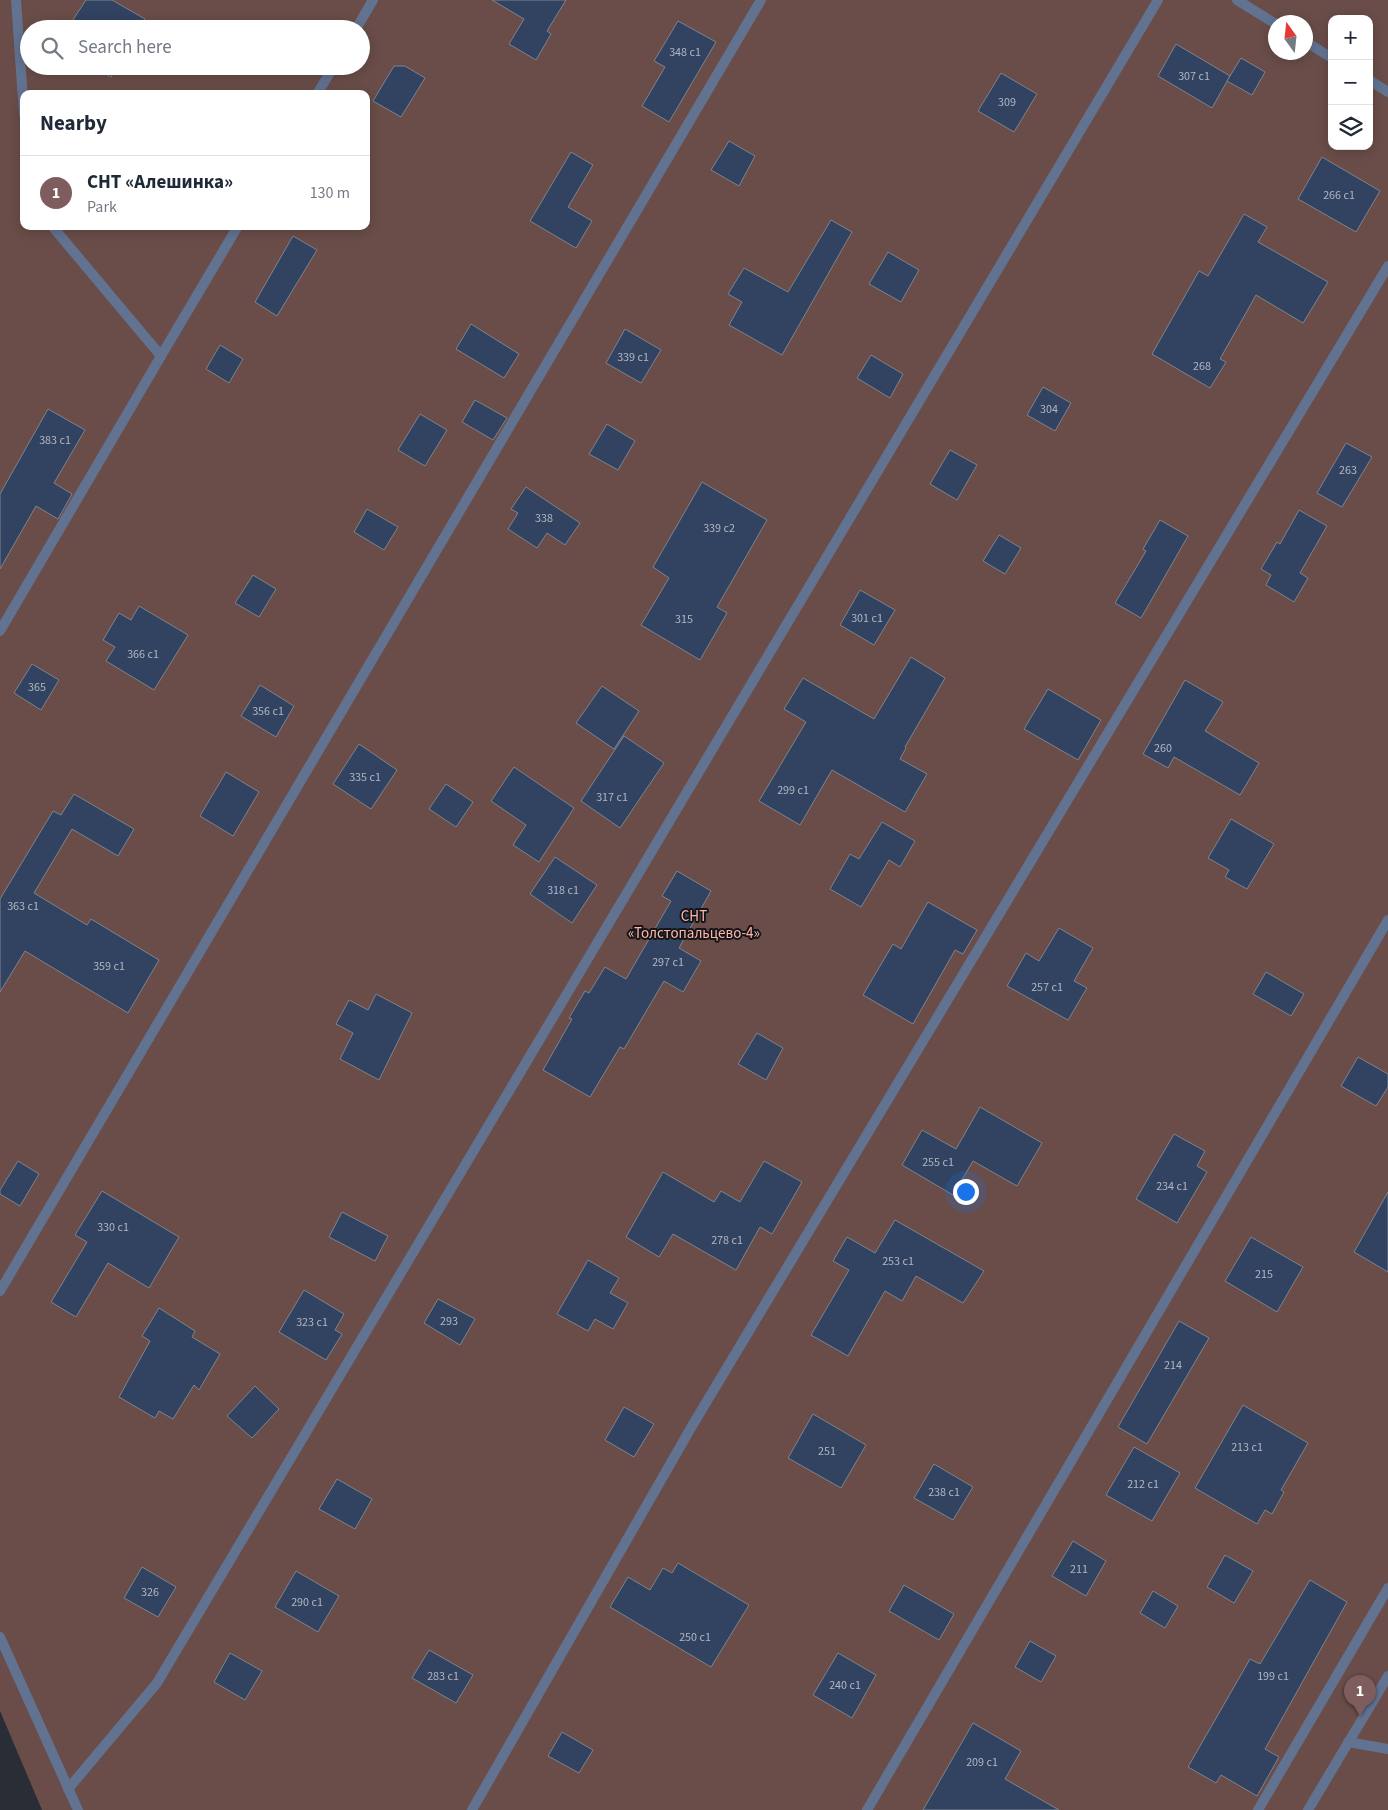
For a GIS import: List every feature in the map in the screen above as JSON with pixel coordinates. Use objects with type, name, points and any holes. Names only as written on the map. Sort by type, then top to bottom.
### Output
[{"type":"lane","points":[[16,0],[20,57]]},
{"type":"lane","points":[[361,20],[373,0]]},
{"type":"lane","points":[[0,1290],[761,0]]},
{"type":"lane","points":[[68,1789],[157,1684],[1158,0]]},
{"type":"lane","points":[[1237,0],[1268,19]]},
{"type":"lane","points":[[1313,46],[1328,56]]},
{"type":"lane","points":[[21,75],[22,90]]},
{"type":"lane","points":[[319,90],[329,75]]},
{"type":"lane","points":[[1373,83],[1388,92]]},
{"type":"lane","points":[[55,230],[161,356]]},
{"type":"lane","points":[[0,631],[236,230]]},
{"type":"lane","points":[[472,1810],[692,1426],[1388,266]]},
{"type":"lane","points":[[867,1810],[1388,920]]},
{"type":"lane","points":[[1258,1810],[1388,1588]]},
{"type":"lane","points":[[0,1637],[78,1810]]},
{"type":"lane","points":[[1308,1810],[1388,1676]]},
{"type":"lane","points":[[1348,1742],[1388,1749]]},
{"type":"green space","name":"СНТ «Толстопальцево-4»","points":[[0,0],[1388,0],[1388,1810],[42,1810],[0,1711]]},
{"type":"building","points":[[86,0],[112,0],[145,19],[144,20],[73,20]]},
{"type":"building","points":[[492,0],[566,0],[547,31],[551,34],[536,60],[509,44],[524,19]]},
{"type":"building","points":[[678,21],[716,42],[669,122],[642,106],[665,67],[654,61]]},
{"type":"building","points":[[1176,44],[1230,76],[1212,108],[1158,76]]},
{"type":"building","points":[[1241,58],[1265,72],[1252,95],[1227,81]]},
{"type":"building","points":[[394,66],[405,66],[425,78],[401,117],[373,101]]},
{"type":"building","points":[[1001,73],[1037,94],[1014,132],[978,111]]},
{"type":"building","points":[[729,141],[755,156],[739,186],[711,170]]},
{"type":"building","points":[[571,152],[593,165],[568,207],[592,221],[576,248],[530,221]]},
{"type":"building","points":[[1322,157],[1380,191],[1356,232],[1298,199]]},
{"type":"building","points":[[1244,214],[1267,227],[1258,242],[1328,282],[1303,323],[1256,295],[1220,359],[1226,362],[1210,388],[1152,354],[1199,271],[1208,276]]},
{"type":"building","points":[[831,220],[852,232],[782,355],[729,325],[742,302],[728,294],[744,268],[788,292]]},
{"type":"building","points":[[293,236],[317,250],[277,316],[255,302]]},
{"type":"building","points":[[888,252],[919,270],[901,302],[869,284]]},
{"type":"building","points":[[471,324],[519,354],[504,378],[456,349]]},
{"type":"building","points":[[625,329],[661,350],[641,383],[606,363]]},
{"type":"building","points":[[220,345],[243,359],[229,383],[206,369]]},
{"type":"building","points":[[871,355],[903,374],[890,398],[857,378]]},
{"type":"building","points":[[1043,387],[1071,403],[1055,431],[1027,415]]},
{"type":"building","points":[[475,400],[507,418],[493,440],[462,422]]},
{"type":"building","points":[[48,409],[85,430],[54,483],[72,494],[58,519],[36,506],[0,569],[0,494]]},
{"type":"building","points":[[420,414],[447,430],[425,466],[398,450]]},
{"type":"building","points":[[607,424],[635,441],[618,470],[589,454]]},
{"type":"building","points":[[1346,443],[1372,457],[1342,507],[1317,493]]},
{"type":"building","points":[[950,450],[977,465],[957,500],[930,484]]},
{"type":"building","points":[[702,482],[767,520],[717,607],[727,613],[700,660],[641,625],[669,578],[653,567]]},
{"type":"building","points":[[526,487],[580,523],[565,545],[547,533],[537,548],[508,529],[518,513],[511,509]]},
{"type":"building","points":[[367,509],[398,527],[384,550],[354,532]]},
{"type":"building","points":[[1299,510],[1327,526],[1300,573],[1308,578],[1294,602],[1266,585],[1271,575],[1261,569],[1277,542],[1280,544]]},
{"type":"building","points":[[1160,520],[1188,536],[1141,618],[1115,603],[1146,551],[1143,549]]},
{"type":"building","points":[[999,535],[1021,548],[1005,574],[983,561]]},
{"type":"building","points":[[253,575],[276,589],[259,617],[235,603]]},
{"type":"building","points":[[860,590],[895,610],[874,645],[840,625]]},
{"type":"building","points":[[139,606],[188,635],[154,690],[106,661],[115,647],[103,640],[119,613],[131,620]]},
{"type":"building","points":[[911,657],[945,678],[900,759],[927,774],[905,812],[832,770],[800,825],[759,801],[806,722],[784,709],[803,678],[874,719]]},
{"type":"building","points":[[32,664],[59,680],[41,710],[14,693]]},
{"type":"building","points":[[1185,680],[1223,702],[1205,731],[1259,763],[1240,795],[1174,757],[1168,768],[1143,754]]},
{"type":"building","points":[[260,685],[294,706],[276,737],[241,716]]},
{"type":"building","points":[[602,686],[639,711],[614,749],[576,723]]},
{"type":"building","points":[[1048,689],[1101,720],[1078,760],[1024,729]]},
{"type":"building","points":[[624,736],[664,763],[620,828],[581,801]]},
{"type":"building","points":[[359,744],[397,770],[371,809],[333,784]]},
{"type":"building","points":[[514,767],[574,808],[539,862],[513,845],[526,825],[491,801]]},
{"type":"building","points":[[226,772],[259,792],[233,836],[200,816]]},
{"type":"building","points":[[446,784],[473,802],[456,827],[429,809]]},
{"type":"building","points":[[74,794],[134,829],[118,856],[72,829],[34,893],[87,925],[91,919],[159,960],[128,1013],[25,951],[0,992],[0,899],[53,811],[61,815]]},
{"type":"building","points":[[1231,819],[1274,844],[1247,889],[1225,877],[1229,870],[1208,858]]},
{"type":"building","points":[[882,822],[915,841],[900,867],[889,860],[861,907],[830,889],[850,854],[859,859]]},
{"type":"building","points":[[555,857],[597,885],[572,923],[530,894]]},
{"type":"building","points":[[677,871],[711,891],[679,948],[701,961],[683,992],[664,981],[624,1049],[620,1047],[590,1097],[543,1070],[572,1019],[569,1018],[585,991],[589,993],[605,967],[626,979],[671,901],[662,896]]},
{"type":"building","points":[[928,902],[977,930],[963,954],[955,950],[913,1024],[863,995],[893,944],[901,949]]},
{"type":"building","points":[[1059,928],[1093,948],[1074,981],[1087,988],[1068,1020],[1007,986],[1026,953],[1039,961]]},
{"type":"building","points":[[1266,972],[1304,994],[1291,1016],[1253,994]]},
{"type":"building","points":[[376,994],[412,1013],[379,1080],[340,1059],[353,1033],[336,1024],[349,1000],[368,1010]]},
{"type":"building","points":[[757,1033],[783,1048],[766,1080],[738,1064]]},
{"type":"building","points":[[1358,1057],[1388,1074],[1388,1087],[1376,1106],[1341,1086]]},
{"type":"building","points":[[980,1107],[1042,1143],[1017,1186],[973,1161],[953,1195],[902,1165],[922,1130],[956,1149]]},
{"type":"building","points":[[1174,1134],[1205,1151],[1197,1166],[1207,1172],[1177,1223],[1136,1199]]},
{"type":"building","points":[[18,1161],[39,1174],[20,1206],[0,1194],[0,1190]]},
{"type":"building","points":[[764,1161],[802,1182],[772,1234],[760,1227],[736,1270],[673,1234],[659,1257],[626,1237],[663,1172],[714,1202],[721,1191],[740,1202]]},
{"type":"building","points":[[102,1191],[179,1237],[149,1288],[108,1263],[76,1317],[51,1302],[87,1242],[75,1235]]},
{"type":"building","points":[[1388,1192],[1388,1272],[1354,1252]]},
{"type":"building","points":[[342,1212],[388,1236],[375,1261],[329,1237]]},
{"type":"building","points":[[895,1220],[984,1271],[963,1303],[916,1276],[902,1301],[885,1291],[848,1356],[811,1335],[849,1270],[833,1261],[847,1237],[875,1253]]},
{"type":"building","points":[[1251,1237],[1303,1267],[1277,1312],[1225,1281]]},
{"type":"building","points":[[588,1260],[619,1278],[610,1293],[628,1303],[613,1329],[595,1319],[588,1331],[557,1314]]},
{"type":"building","points":[[304,1290],[344,1314],[335,1330],[342,1334],[326,1360],[279,1332]]},
{"type":"building","points":[[438,1299],[475,1319],[460,1345],[424,1323]]},
{"type":"building","points":[[159,1308],[195,1331],[192,1337],[220,1354],[199,1390],[194,1385],[173,1419],[159,1411],[155,1418],[119,1397],[150,1341],[142,1336]]},
{"type":"building","points":[[1179,1321],[1209,1338],[1147,1444],[1118,1427]]},
{"type":"building","points":[[255,1386],[279,1409],[252,1438],[227,1416]]},
{"type":"building","points":[[1243,1405],[1308,1443],[1281,1490],[1284,1492],[1272,1514],[1265,1510],[1257,1524],[1195,1488]]},
{"type":"building","points":[[624,1407],[654,1424],[634,1457],[605,1440]]},
{"type":"building","points":[[813,1414],[866,1445],[841,1488],[788,1458]]},
{"type":"building","points":[[1134,1447],[1180,1473],[1152,1521],[1106,1495]]},
{"type":"building","points":[[934,1464],[973,1487],[953,1520],[914,1498]]},
{"type":"building","points":[[337,1479],[372,1499],[355,1529],[319,1509]]},
{"type":"building","points":[[1073,1541],[1106,1561],[1086,1596],[1052,1576]]},
{"type":"building","points":[[1225,1555],[1253,1571],[1234,1603],[1207,1587]]},
{"type":"building","points":[[678,1563],[749,1605],[711,1667],[610,1607],[628,1577],[650,1590],[663,1568],[672,1573]]},
{"type":"building","points":[[142,1567],[176,1587],[158,1617],[124,1598]]},
{"type":"building","points":[[296,1571],[339,1596],[318,1632],[275,1607]]},
{"type":"building","points":[[1310,1580],[1347,1602],[1265,1749],[1279,1757],[1257,1796],[1221,1775],[1216,1783],[1188,1767],[1250,1659],[1260,1664]]},
{"type":"building","points":[[904,1585],[954,1614],[939,1640],[889,1611]]},
{"type":"building","points":[[1153,1591],[1178,1606],[1165,1628],[1140,1613]]},
{"type":"building","points":[[1030,1641],[1056,1656],[1041,1682],[1015,1667]]},
{"type":"building","points":[[429,1650],[473,1675],[456,1703],[412,1678]]},
{"type":"building","points":[[230,1653],[262,1671],[245,1700],[214,1682]]},
{"type":"building","points":[[838,1653],[876,1675],[852,1718],[813,1695]]},
{"type":"building","points":[[973,1723],[1021,1751],[1005,1779],[1059,1810],[923,1810]]},
{"type":"building","points":[[562,1732],[593,1750],[579,1773],[548,1756]]},
{"type":"place","name":"СНТ «Алешинка»","points":[[1360,1716]]}]
